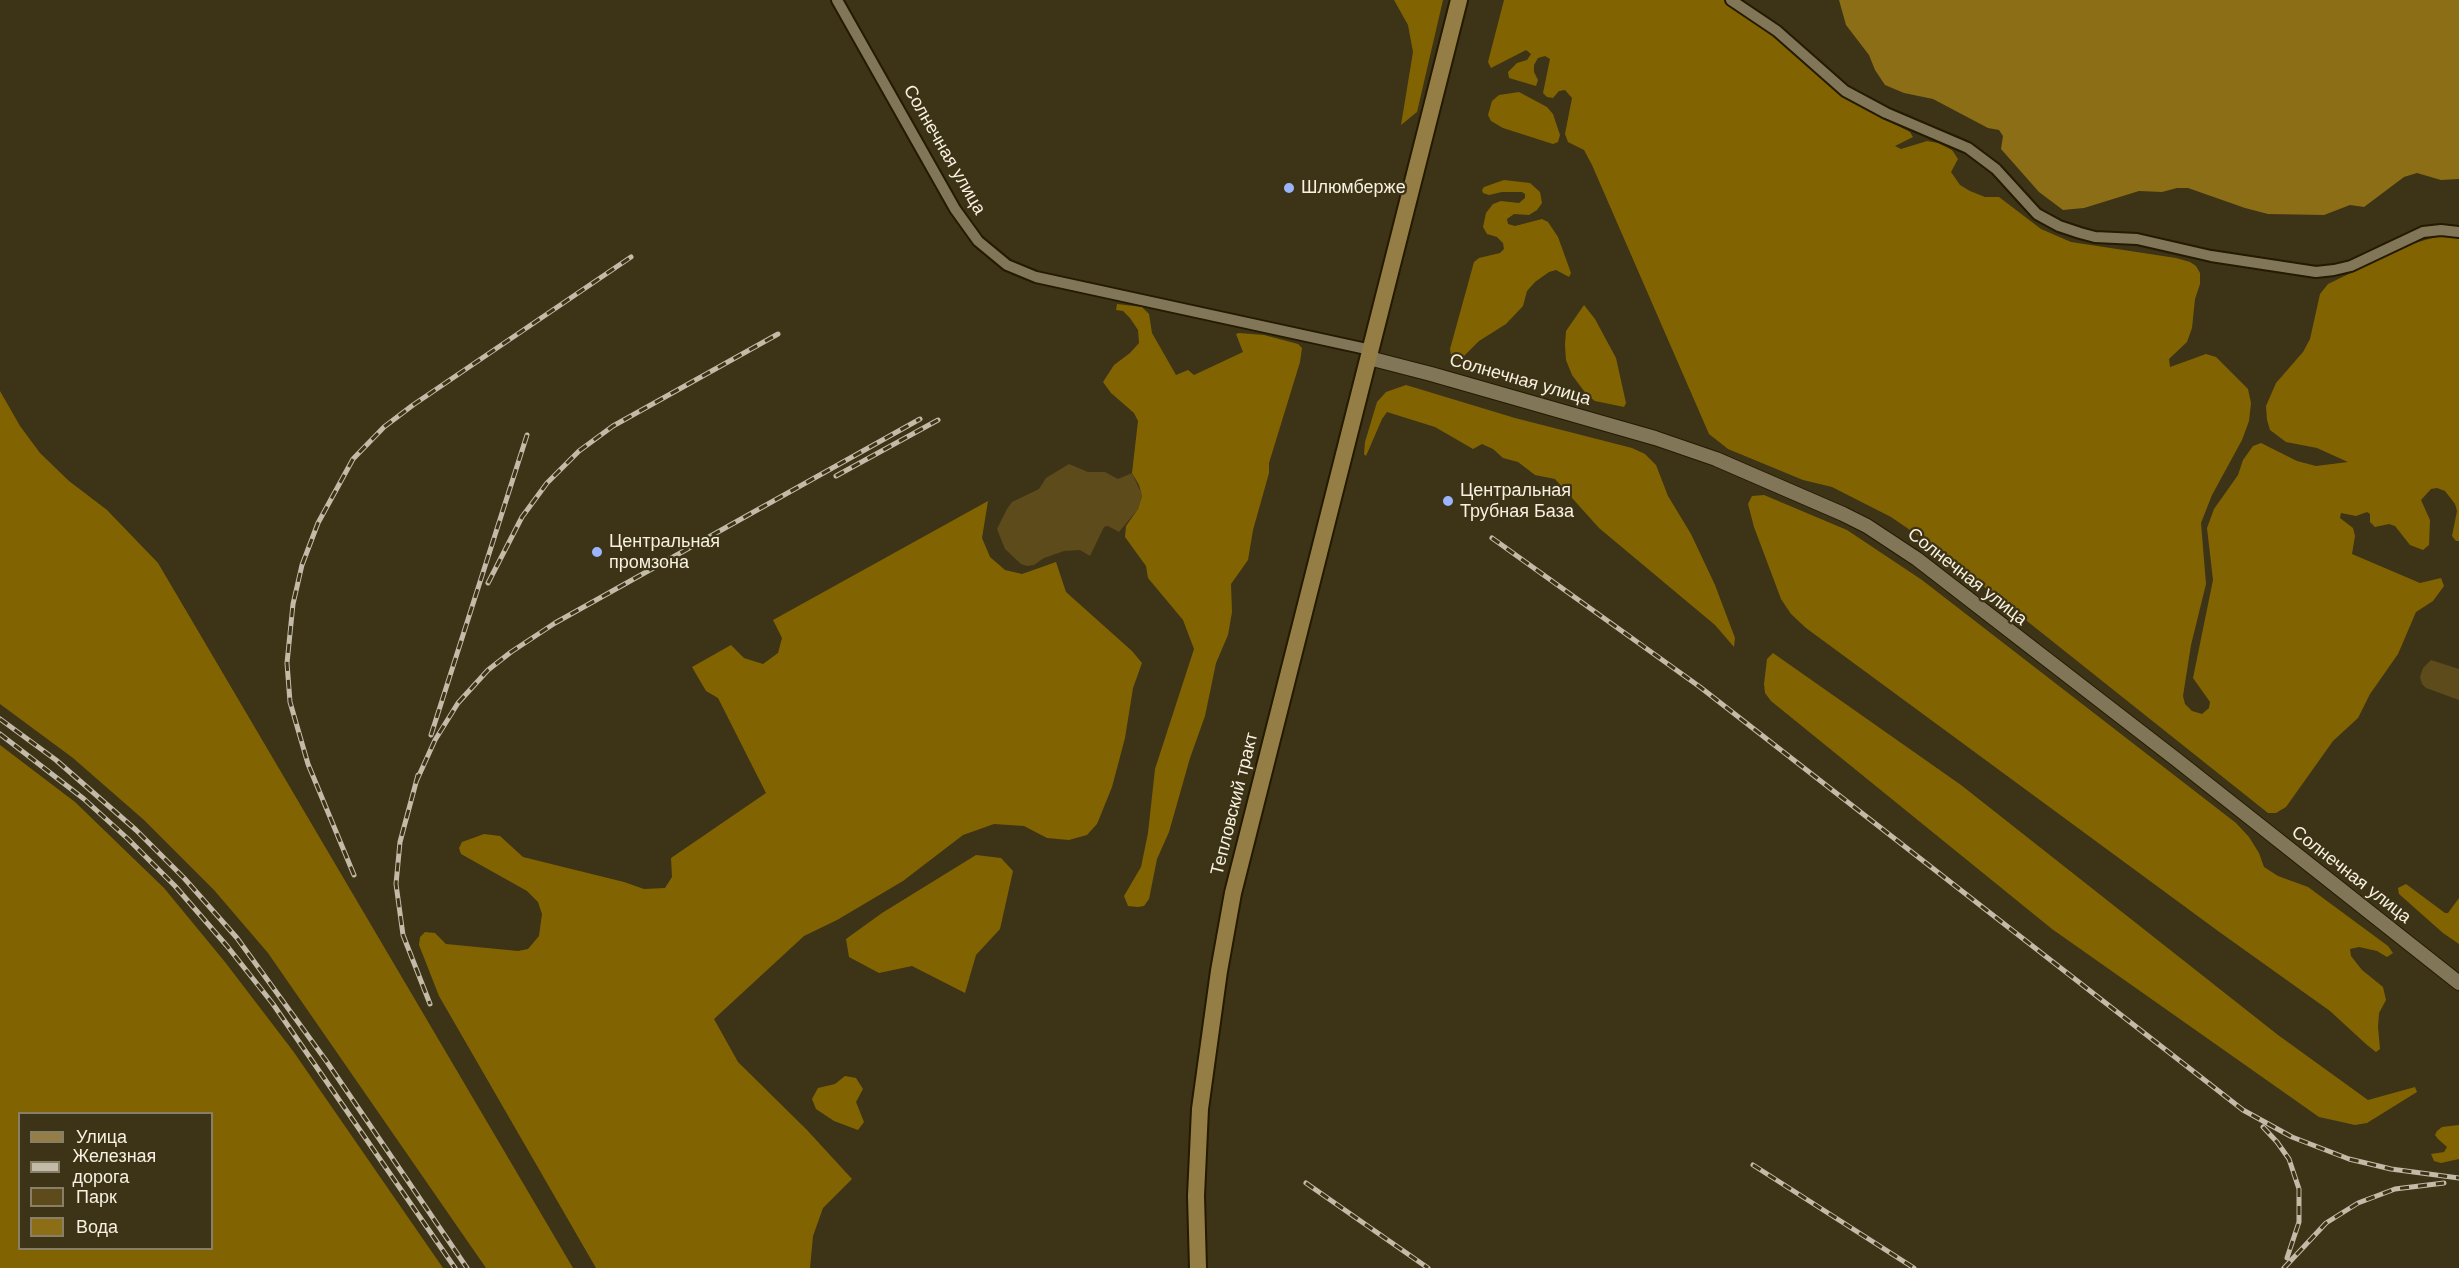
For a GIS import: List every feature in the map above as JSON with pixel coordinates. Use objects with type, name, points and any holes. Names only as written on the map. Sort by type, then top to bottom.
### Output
[{"type":"main road","name":"Тепловский тракт","points":[[1198,1268],[1196,1196],[1200,1109],[1207,1048],[1242,852],[1460,0]]},
{"type":"street","name":"Солнечная улица","points":[[837,0],[955,209],[978,241],[1007,265],[1036,277],[1370,354],[1431,374],[1655,438],[1716,459],[1843,514],[1867,526],[1917,559],[2459,983]]},
{"type":"street","points":[[1731,0],[1777,31],[1845,91],[1886,113],[1968,148],[1996,169],[2037,214],[2059,226],[2080,233],[2095,237],[2137,239],[2211,256],[2316,272],[2351,266],[2422,232],[2441,230],[2459,232]]},
{"type":"green space","points":[[1069,464],[1088,472],[1105,472],[1118,479],[1132,473],[1142,495],[1138,509],[1119,532],[1108,526],[1104,527],[1090,556],[1080,550],[1064,551],[1044,558],[1034,565],[1021,564],[1005,549],[997,529],[1012,502],[1039,489],[1046,478]]},
{"type":"green space","points":[[2431,660],[2459,669],[2459,700],[2426,688],[2422,684],[2420,677],[2423,668]]},
{"type":"shaded area","points":[[1394,0],[1443,0],[1417,112],[1401,125],[1413,52],[1408,25]]},
{"type":"shaded area","points":[[1504,0],[1725,0],[1765,29],[1830,86],[1854,103],[1910,132],[1913,137],[1895,146],[1901,149],[1927,141],[1938,143],[1952,150],[1958,159],[1951,172],[1960,185],[1970,191],[1985,197],[1999,197],[2041,229],[2071,242],[2176,258],[2196,266],[2200,273],[2200,284],[2195,299],[2192,328],[2187,342],[2169,359],[2170,367],[2206,354],[2216,357],[2248,389],[2251,403],[2249,421],[2242,440],[2212,495],[2201,523],[2206,584],[2191,645],[2183,696],[2185,704],[2192,711],[2202,714],[2209,708],[2210,702],[2193,678],[2213,580],[2207,528],[2214,509],[2238,475],[2243,460],[2253,446],[2261,443],[2297,461],[2316,466],[2348,462],[2317,448],[2286,442],[2270,430],[2267,420],[2266,406],[2276,383],[2303,352],[2310,339],[2320,294],[2328,284],[2411,244],[2443,235],[2459,237],[2459,541],[2452,536],[2457,511],[2455,504],[2445,491],[2437,488],[2431,489],[2421,500],[2430,520],[2429,545],[2423,550],[2410,545],[2395,526],[2389,524],[2375,527],[2370,522],[2370,514],[2367,512],[2356,516],[2341,513],[2340,518],[2353,528],[2355,536],[2352,554],[2420,583],[2441,578],[2444,586],[2433,601],[2416,612],[2398,654],[2370,694],[2358,718],[2333,741],[2286,807],[2276,813],[2268,813],[1929,543],[1891,517],[1832,487],[1803,480],[1728,449],[1709,434],[1592,165],[1584,150],[1568,142],[1565,134],[1572,98],[1565,90],[1559,91],[1553,98],[1543,93],[1550,59],[1545,56],[1538,58],[1534,65],[1534,72],[1538,80],[1536,86],[1509,78],[1508,72],[1517,63],[1527,60],[1531,54],[1526,50],[1491,68],[1488,62]]},
{"type":"shaded area","points":[[1519,92],[1547,107],[1553,114],[1560,135],[1558,142],[1553,144],[1503,128],[1491,121],[1488,115],[1492,101],[1499,95]]},
{"type":"shaded area","points":[[1504,180],[1530,183],[1540,192],[1542,203],[1529,215],[1514,214],[1507,219],[1508,224],[1515,226],[1542,219],[1548,222],[1558,237],[1571,273],[1569,277],[1556,270],[1535,282],[1527,291],[1523,306],[1506,324],[1479,341],[1462,358],[1457,359],[1451,355],[1450,349],[1474,262],[1479,258],[1500,253],[1504,249],[1503,243],[1497,237],[1487,234],[1483,227],[1486,213],[1493,204],[1501,201],[1519,203],[1525,198],[1522,192],[1502,192],[1489,195],[1483,193],[1484,187]]},
{"type":"shaded area","points":[[1117,304],[1142,307],[1149,314],[1152,333],[1176,375],[1188,370],[1194,375],[1243,352],[1236,334],[1239,333],[1264,335],[1298,344],[1302,348],[1300,362],[1269,463],[1269,473],[1253,530],[1248,560],[1231,584],[1232,612],[1228,635],[1216,663],[1205,716],[1190,758],[1169,832],[1157,859],[1149,899],[1144,906],[1138,907],[1128,906],[1124,896],[1141,867],[1148,833],[1155,769],[1194,649],[1183,620],[1148,578],[1146,566],[1125,537],[1126,526],[1138,509],[1142,496],[1132,473],[1138,421],[1134,413],[1111,393],[1103,382],[1114,365],[1139,343],[1138,330],[1123,311],[1116,310]]},
{"type":"shaded area","points":[[1584,305],[1595,319],[1616,358],[1626,403],[1624,407],[1595,401],[1587,395],[1572,375],[1566,360],[1566,331]]},
{"type":"shaded area","points":[[1406,385],[1515,418],[1632,448],[1645,454],[1656,465],[1668,496],[1691,534],[1715,585],[1735,638],[1734,647],[1715,625],[1599,528],[1555,479],[1535,475],[1518,462],[1503,458],[1493,449],[1482,444],[1473,449],[1435,427],[1387,412],[1366,456],[1364,454],[1365,442],[1377,402],[1386,392]]},
{"type":"shaded area","points":[[0,391],[20,426],[40,453],[69,481],[107,510],[158,563],[573,1268],[486,1268],[268,953],[214,890],[144,820],[73,758],[0,704]]},
{"type":"shaded area","points":[[1764,495],[1847,530],[1922,580],[2236,823],[2249,837],[2264,867],[2278,876],[2308,887],[2388,946],[2393,953],[2387,957],[2377,951],[2359,947],[2350,949],[2351,956],[2362,970],[2383,987],[2386,1000],[2379,1013],[2380,1049],[2376,1052],[2330,1011],[1806,628],[1791,614],[1781,599],[1754,527],[1748,504],[1752,496]]},
{"type":"shaded area","points":[[988,501],[982,538],[990,557],[1005,570],[1022,574],[1056,562],[1066,592],[1132,651],[1142,663],[1133,688],[1125,738],[1112,787],[1097,824],[1087,835],[1069,840],[1047,838],[1024,826],[994,824],[963,835],[903,881],[837,920],[804,936],[714,1019],[738,1062],[807,1130],[852,1179],[823,1208],[813,1236],[810,1268],[596,1268],[439,996],[419,945],[420,937],[425,932],[435,933],[446,944],[518,951],[528,949],[539,936],[542,914],[538,902],[527,891],[461,854],[459,848],[462,842],[484,834],[500,836],[523,857],[644,889],[665,888],[672,877],[671,858],[766,793],[718,698],[706,691],[692,667],[731,645],[744,658],[763,664],[778,653],[782,638],[773,620]]},
{"type":"shaded area","points":[[1773,653],[1961,785],[2278,1035],[2368,1100],[2415,1087],[2417,1092],[2367,1123],[2355,1125],[2319,1117],[2052,929],[1771,701],[1765,693],[1764,684],[1767,659]]},
{"type":"shaded area","points":[[0,745],[75,802],[164,888],[225,962],[293,1051],[443,1268],[0,1268]]},
{"type":"shaded area","points":[[976,855],[1001,858],[1013,871],[1000,929],[976,955],[965,993],[912,966],[879,973],[849,957],[846,939],[882,913]]},
{"type":"shaded area","points":[[2406,884],[2445,913],[2448,913],[2459,898],[2459,944],[2399,894],[2398,888]]},
{"type":"shaded area","points":[[845,1076],[856,1078],[863,1089],[856,1102],[864,1122],[858,1130],[834,1121],[816,1109],[812,1099],[818,1088],[835,1084]]},
{"type":"shaded area","points":[[2459,1125],[2459,1159],[2441,1163],[2434,1161],[2431,1154],[2444,1152],[2447,1147],[2435,1135],[2437,1131],[2442,1127]]},
{"type":"water","points":[[1839,0],[2459,0],[2459,179],[2441,180],[2417,173],[2404,177],[2364,207],[2350,205],[2324,215],[2268,214],[2188,188],[2162,192],[2139,191],[2084,208],[2063,210],[2039,192],[2001,149],[2003,136],[1999,130],[1988,128],[1933,99],[1904,93],[1885,85],[1869,55],[1846,25]]},
{"type":"railway","points":[[354,875],[308,764],[290,702],[287,663],[293,604],[302,565],[318,523],[353,459],[384,427],[631,257]]},
{"type":"railway","points":[[488,583],[522,517],[547,483],[579,451],[613,426],[778,334]]},
{"type":"railway","points":[[416,782],[435,740],[458,703],[488,670],[511,652],[555,623],[920,419]]},
{"type":"railway","points":[[836,476],[938,420]]},
{"type":"railway","points":[[431,735],[527,435]]},
{"type":"railway","points":[[1492,538],[1700,687],[2243,1110],[2292,1137],[2349,1159],[2391,1169],[2459,1178]]},
{"type":"railway","points":[[0,719],[56,760],[136,830],[184,878],[237,938],[327,1062],[467,1268]]},
{"type":"railway","points":[[0,734],[84,799],[128,839],[175,886],[227,946],[273,1004],[455,1268]]},
{"type":"railway","points":[[418,775],[400,842],[396,884],[403,935],[430,1004]]},
{"type":"railway","points":[[2263,1127],[2289,1159],[2299,1189],[2299,1222],[2287,1258]]},
{"type":"railway","points":[[1753,1165],[1914,1268]]},
{"type":"railway","points":[[1306,1183],[1428,1268]]},
{"type":"railway","points":[[2284,1268],[2326,1223],[2358,1203],[2395,1189],[2444,1183]]},
{"type":"place","name":"Шлюмберже","points":[[1289,188]]},
{"type":"place","name":"Центральная Трубная База","points":[[1448,501]]},
{"type":"place","name":"Центральная промзона","points":[[597,552]]}]
